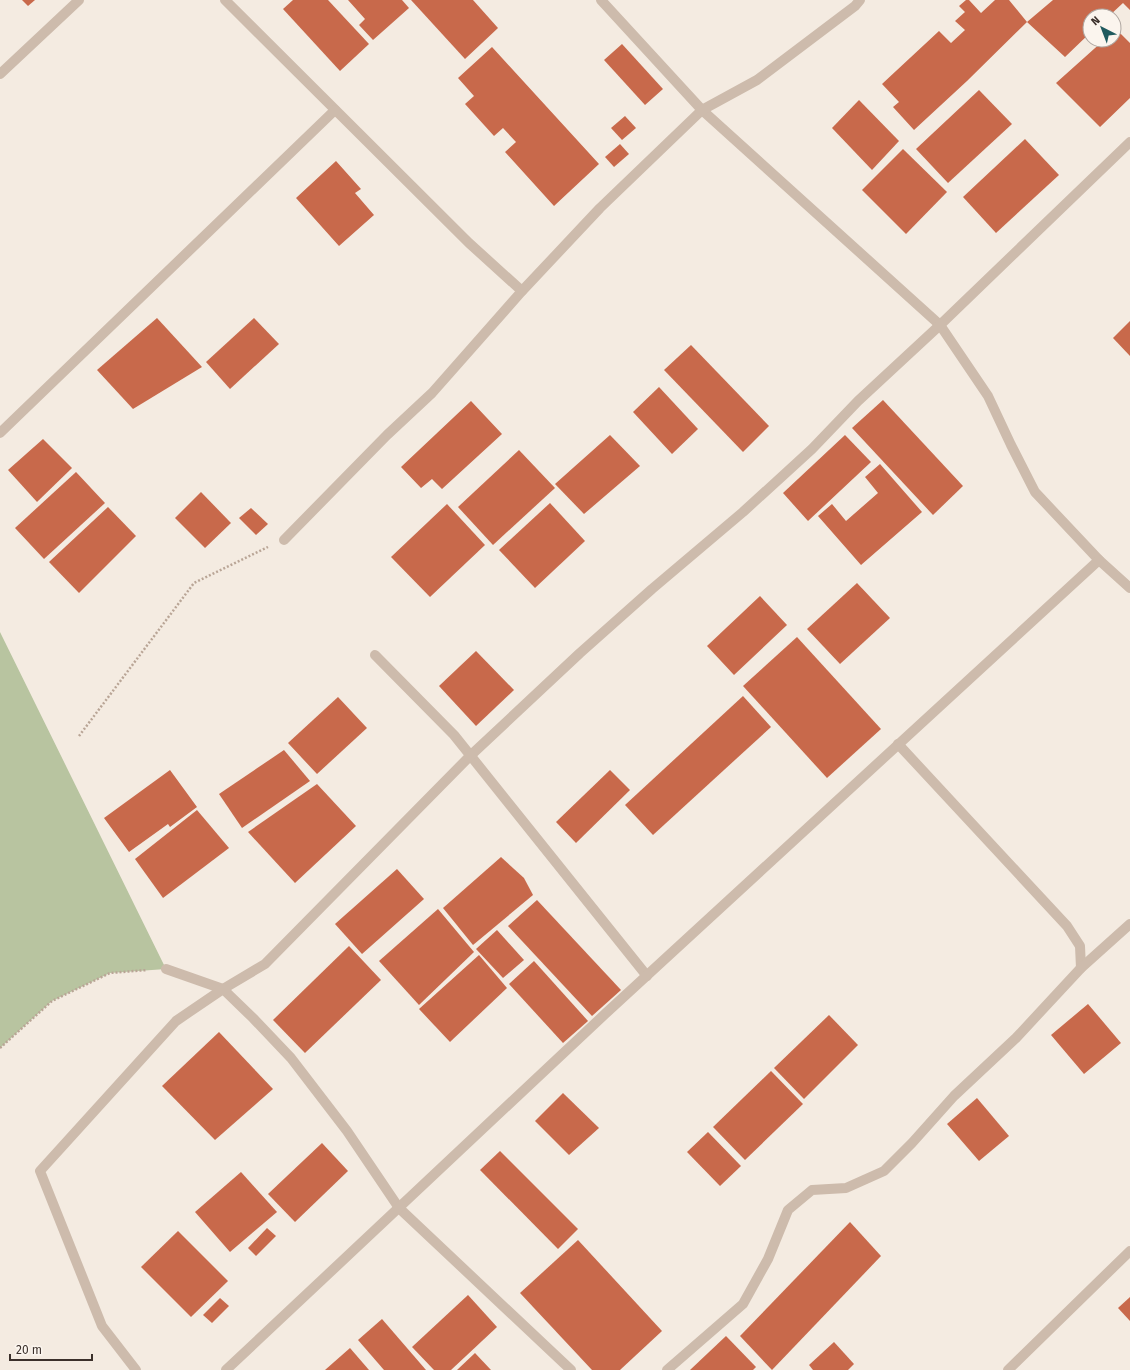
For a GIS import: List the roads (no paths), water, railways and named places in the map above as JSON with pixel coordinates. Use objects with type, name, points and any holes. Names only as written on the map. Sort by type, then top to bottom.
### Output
[{"type":"street","points":[[0,74],[79,0]]},
{"type":"street","points":[[225,0],[469,243],[522,291]]},
{"type":"street","points":[[601,0],[702,110],[940,325],[988,396],[1035,492],[1099,560],[1130,588]]},
{"type":"street","points":[[284,540],[387,435],[432,393],[522,291],[600,208],[702,110],[757,80],[855,6],[860,0]]},
{"type":"street","points":[[0,434],[335,110]]},
{"type":"street","points":[[136,1370],[102,1326],[40,1171],[176,1021],[223,989],[266,964],[470,756],[580,653],[652,589],[743,512],[812,450],[858,402],[1130,142]]},
{"type":"street","points":[[226,1370],[646,976],[1099,560]]},
{"type":"street","points":[[375,655],[454,735],[646,976]]},
{"type":"street","points":[[898,744],[1067,926],[1080,946],[1081,968]]},
{"type":"street","points":[[667,1370],[743,1304],[768,1259],[788,1210],[812,1190],[846,1188],[884,1171],[912,1143],[954,1096],[1016,1038],[1081,968],[1130,924]]},
{"type":"street","points":[[166,968],[223,989],[253,1018],[291,1058],[347,1131],[399,1208],[572,1370]]},
{"type":"street","points":[[1008,1370],[1130,1251]]}]
